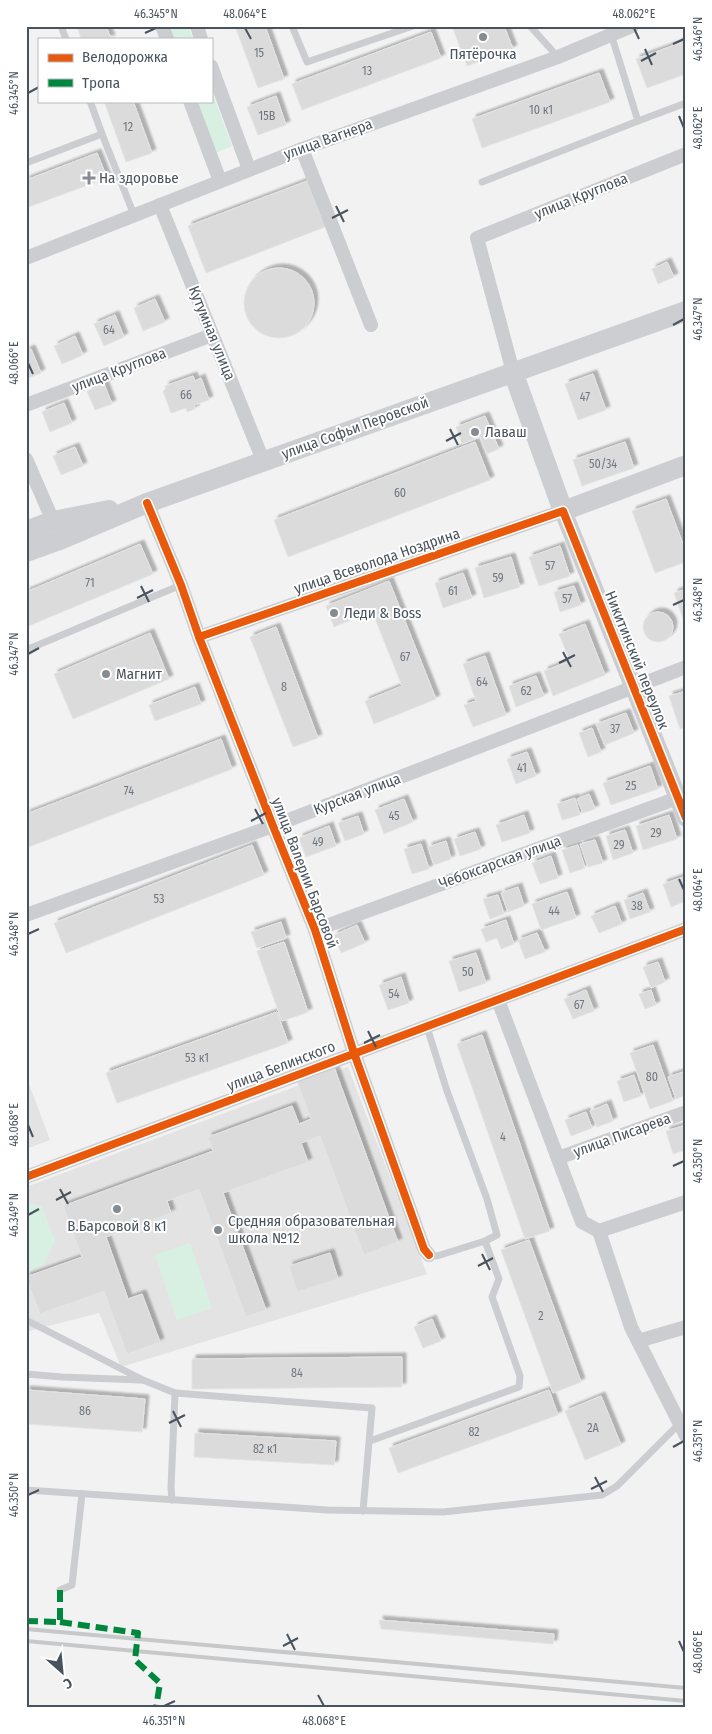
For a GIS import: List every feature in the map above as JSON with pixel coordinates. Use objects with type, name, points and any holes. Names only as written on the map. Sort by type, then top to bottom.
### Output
[{"type":"main road","name":"улица Софьи Перовской","points":[[26,552],[147,503],[686,311]]},
{"type":"main road","name":"Никитинский переулок","points":[[513,372],[563,511]]},
{"type":"main road","name":"улица Всеволода Ноздрина","points":[[563,511],[686,465]]},
{"type":"main road","points":[[26,531],[53,521],[147,503]]},
{"type":"street","points":[[162,26],[166,38]]},
{"type":"street","points":[[196,26],[201,38]]},
{"type":"street","name":"улица Вагнера","points":[[26,258],[249,169],[558,57],[632,26]]},
{"type":"street","points":[[212,69],[249,169]]},
{"type":"street","points":[[190,102],[220,181]]},
{"type":"street","points":[[302,149],[371,325]]},
{"type":"street","name":"улица Круглова","points":[[513,372],[477,238],[686,154]]},
{"type":"street","name":"Кутумная улица","points":[[160,205],[260,453],[261,462]]},
{"type":"street","name":"улица Круглова","points":[[26,405],[212,335]]},
{"type":"street","points":[[26,459],[53,521]]},
{"type":"street","name":"улица Валерии Барсовой","points":[[147,503],[181,585],[199,637],[272,826],[315,930],[354,1053],[424,1249],[429,1255]]},
{"type":"street","name":"улица Всеволода Ноздрина","points":[[199,637],[563,511]]},
{"type":"street","name":"Никитинский переулок","points":[[563,511],[634,687],[682,796],[686,818]]},
{"type":"street","name":"Курская улица","points":[[26,915],[272,826],[686,668]]},
{"type":"street","name":"Чебоксарская улица","points":[[315,930],[682,796]]},
{"type":"street","name":"улица Белинского","points":[[26,1176],[686,930]]},
{"type":"street","points":[[498,1000],[582,1222],[599,1231],[631,1327],[682,1430]]},
{"type":"street","name":"улица Писарева","points":[[558,1158],[686,1112]]},
{"type":"street","points":[[599,1231],[686,1202]]},
{"type":"street","points":[[638,1341],[686,1327]]},
{"type":"lane","points":[[61,26],[66,38]]},
{"type":"lane","points":[[292,26],[307,62],[412,26]]},
{"type":"lane","points":[[530,26],[558,57]]},
{"type":"lane","points":[[611,34],[638,121]]},
{"type":"lane","points":[[90,102],[134,216]]},
{"type":"lane","points":[[482,182],[686,103]]},
{"type":"lane","points":[[26,163],[102,134]]},
{"type":"lane","points":[[26,650],[181,585]]},
{"type":"lane","points":[[427,1027],[447,1091],[487,1199],[496,1235],[484,1241],[437,1256],[429,1255]]},
{"type":"lane","points":[[370,1441],[519,1387],[520,1376],[492,1297],[499,1279],[484,1241]]},
{"type":"lane","points":[[26,1320],[144,1380],[175,1392],[372,1408],[363,1511]]},
{"type":"lane","points":[[26,1374],[62,1378],[144,1380]]},
{"type":"lane","points":[[172,1500],[175,1392]]},
{"type":"lane","points":[[26,1490],[363,1511],[443,1512],[602,1495],[617,1486],[682,1430]]},
{"type":"lane","points":[[60,1590],[72,1585],[82,1494]]},
{"type":"shaded area","name":"Средняя образовательная школа №12","points":[[348,1067],[427,1274],[121,1367],[99,1313],[26,1332],[26,1187]]},
{"type":"shaded area","points":[[26,1076],[50,1140],[26,1149]]},
{"type":"green space","points":[[168,26],[188,26],[193,38],[173,38]]},
{"type":"green space","points":[[212,92],[232,146],[216,153],[197,102],[212,102]]},
{"type":"green space","points":[[26,1202],[42,1206],[55,1241],[44,1264],[26,1273]]},
{"type":"green space","points":[[190,1243],[212,1308],[177,1320],[155,1255]]},
{"type":"building","points":[[77,26],[106,26],[111,38],[81,38]]},
{"type":"building","points":[[235,26],[265,26],[284,79],[258,88]]},
{"type":"building","name":"Пятёрочка","points":[[452,26],[504,26],[513,49],[467,66]]},
{"type":"building","points":[[431,32],[441,58],[302,110],[292,84]]},
{"type":"building","points":[[686,41],[686,74],[647,88],[636,59]]},
{"type":"building","points":[[599,73],[610,102],[482,148],[472,119]]},
{"type":"building","points":[[276,96],[286,125],[258,135],[247,107]]},
{"type":"building","points":[[104,102],[133,102],[152,153],[126,162]]},
{"type":"building","points":[[97,153],[107,178],[26,208],[26,180]]},
{"type":"building","points":[[307,181],[325,227],[206,273],[188,226]]},
{"type":"building","points":[[667,262],[674,277],[658,284],[652,269]]},
{"type":"building","points":[[279,268],[298,274],[308,284],[314,303],[308,322],[298,332],[279,338],[260,332],[250,322],[244,303],[250,284],[260,274]]},
{"type":"building","points":[[155,299],[165,322],[143,331],[134,308]]},
{"type":"building","points":[[115,315],[124,337],[104,346],[94,324]]},
{"type":"building","points":[[75,336],[83,355],[62,364],[54,346]]},
{"type":"building","points":[[31,349],[41,373],[26,379],[26,351]]},
{"type":"building","points":[[593,374],[606,410],[578,420],[565,384]]},
{"type":"building","points":[[193,376],[195,381],[201,378],[209,400],[194,405],[195,409],[187,412],[186,408],[171,413],[163,391],[166,389],[165,386]]},
{"type":"building","points":[[104,384],[112,404],[95,410],[87,391]]},
{"type":"building","points":[[64,403],[72,423],[50,432],[42,412]]},
{"type":"building","name":"Лаваш","points":[[485,416],[499,449],[487,454],[480,437],[462,444],[456,427]]},
{"type":"building","points":[[475,442],[490,480],[288,557],[274,520]]},
{"type":"building","points":[[625,442],[634,468],[582,486],[573,460]]},
{"type":"building","points":[[75,447],[83,466],[61,475],[53,456]]},
{"type":"building","points":[[666,499],[686,552],[686,562],[655,573],[632,511]]},
{"type":"building","points":[[140,544],[153,574],[26,627],[26,592]]},
{"type":"building","points":[[560,546],[570,576],[539,586],[529,557]]},
{"type":"building","points":[[511,557],[520,587],[484,598],[475,568]]},
{"type":"building","points":[[463,573],[472,598],[443,608],[435,583]]},
{"type":"building","points":[[389,581],[436,699],[374,724],[365,701],[402,686],[372,611],[334,627],[326,606]]},
{"type":"building","points":[[574,586],[581,605],[560,612],[554,592]]},
{"type":"building","points":[[686,589],[686,627],[674,593]]},
{"type":"building","points":[[658,612],[664,613],[672,621],[672,633],[664,641],[658,642],[652,641],[644,633],[643,627],[644,621],[652,613]]},
{"type":"building","points":[[585,624],[605,675],[553,696],[544,671],[570,661],[559,634]]},
{"type":"building","points":[[276,627],[318,738],[293,747],[250,637]]},
{"type":"building","points":[[150,633],[169,679],[73,719],[54,674]]},
{"type":"building","points":[[485,656],[506,715],[473,727],[464,705],[476,701],[463,664]]},
{"type":"building","points":[[536,676],[544,696],[516,707],[509,686]]},
{"type":"building","points":[[195,687],[201,704],[155,721],[149,705]]},
{"type":"building","points":[[686,691],[686,727],[680,729],[669,696]]},
{"type":"building","points":[[626,713],[634,733],[605,745],[596,724]]},
{"type":"building","points":[[592,728],[601,752],[588,757],[579,733]]},
{"type":"building","points":[[221,739],[232,769],[26,848],[26,814]]},
{"type":"building","points":[[527,752],[536,776],[516,784],[507,759]]},
{"type":"building","points":[[650,766],[658,789],[611,805],[603,783]]},
{"type":"building","points":[[589,794],[595,809],[583,813],[577,799]]},
{"type":"building","points":[[575,798],[580,815],[562,820],[557,804]]},
{"type":"building","points":[[404,799],[413,822],[384,834],[375,810]]},
{"type":"building","points":[[524,815],[530,833],[502,842],[496,825]]},
{"type":"building","points":[[669,815],[677,839],[643,850],[636,826]]},
{"type":"building","points":[[358,816],[364,834],[345,841],[338,823]]},
{"type":"building","points":[[329,826],[336,846],[306,857],[299,838]]},
{"type":"building","points":[[625,830],[633,853],[613,860],[606,836]]},
{"type":"building","points":[[475,832],[481,849],[460,856],[454,839]]},
{"type":"building","points":[[595,840],[603,863],[588,867],[580,844]]},
{"type":"building","points":[[446,841],[451,859],[434,865],[428,847]]},
{"type":"building","points":[[421,844],[429,869],[412,874],[404,849]]},
{"type":"building","points":[[252,845],[264,875],[66,953],[54,923]]},
{"type":"building","points":[[578,845],[585,868],[570,873],[562,850]]},
{"type":"building","points":[[551,856],[558,878],[540,884],[532,863]]},
{"type":"building","points":[[686,876],[686,901],[671,907],[663,884]]},
{"type":"building","points":[[518,887],[524,906],[508,912],[501,893]]},
{"type":"building","points":[[567,892],[576,918],[541,930],[532,904]]},
{"type":"building","points":[[643,893],[650,912],[630,919],[624,900]]},
{"type":"building","points":[[498,895],[504,914],[490,919],[483,899]]},
{"type":"building","points":[[615,906],[622,924],[599,933],[591,916]]},
{"type":"building","points":[[506,920],[514,944],[501,949],[497,938],[486,942],[481,929]]},
{"type":"building","points":[[281,922],[286,938],[257,948],[251,932]]},
{"type":"building","points":[[357,925],[365,943],[341,953],[334,935]]},
{"type":"building","points":[[537,933],[545,952],[525,959],[518,940]]},
{"type":"building","points":[[284,942],[308,1012],[282,1021],[257,951]]},
{"type":"building","points":[[284,942],[308,1012],[282,1021],[257,951]]},
{"type":"building","points":[[476,953],[486,983],[459,992],[449,961]]},
{"type":"building","points":[[658,962],[665,982],[651,988],[643,967]]},
{"type":"building","points":[[401,977],[409,1003],[388,1010],[379,985]]},
{"type":"building","points":[[586,990],[594,1011],[573,1019],[564,999]]},
{"type":"building","points":[[651,990],[656,1005],[645,1009],[639,994]]},
{"type":"building","points":[[277,1012],[288,1043],[117,1103],[106,1073]]},
{"type":"building","points":[[277,1012],[288,1043],[117,1103],[106,1073]]},
{"type":"building","points":[[482,1035],[550,1231],[525,1239],[457,1044]]},
{"type":"building","points":[[653,1045],[673,1101],[650,1109],[630,1053]]},
{"type":"building","name":"В.Барсовой 8 к1","points":[[334,1067],[398,1242],[364,1255],[320,1136],[301,1143],[308,1162],[223,1193],[266,1310],[246,1317],[199,1189],[167,1201],[171,1213],[106,1237],[128,1299],[142,1294],[160,1342],[127,1354],[104,1291],[40,1314],[26,1277],[82,1257],[63,1206],[213,1151],[208,1137],[292,1106],[299,1124],[311,1119],[297,1081]]},
{"type":"building","points":[[686,1071],[686,1095],[676,1099],[668,1077]]},
{"type":"building","points":[[634,1075],[641,1096],[624,1102],[617,1081]]},
{"type":"building","points":[[607,1104],[613,1121],[597,1127],[590,1111]]},
{"type":"building","points":[[586,1112],[592,1128],[571,1136],[565,1120]]},
{"type":"building","points":[[686,1125],[686,1150],[673,1154],[666,1131]]},
{"type":"building","points":[[529,1240],[581,1382],[553,1393],[501,1250]]},
{"type":"building","points":[[330,1253],[338,1279],[297,1292],[289,1266]]},
{"type":"building","points":[[432,1319],[441,1341],[423,1348],[414,1327]]},
{"type":"building","points":[[402,1357],[402,1387],[192,1389],[192,1359]]},
{"type":"building","points":[[26,1390],[145,1399],[142,1432],[26,1424]]},
{"type":"building","points":[[549,1390],[558,1415],[398,1473],[389,1448]]},
{"type":"building","points":[[601,1396],[621,1445],[585,1460],[565,1411]]},
{"type":"building","points":[[195,1433],[336,1441],[334,1465],[194,1457]]},
{"type":"building","points":[[379,1620],[554,1634],[553,1644],[381,1629]]},
{"type":"railway","points":[[26,1629],[686,1688]]},
{"type":"railway","points":[[26,1641],[686,1701]]},
{"type":"marked path","points":[[26,1621],[60,1622],[60,1590]]},
{"type":"marked path","points":[[60,1622],[138,1633],[135,1660],[160,1683],[156,1708]]},
{"type":"cycle path","points":[[147,503],[181,585],[199,637],[315,930],[354,1053],[424,1249],[429,1255]]},
{"type":"cycle path","points":[[199,637],[563,511],[686,818]]},
{"type":"cycle path","points":[[26,1177],[686,929]]},
{"type":"place","name":"Пятёрочка","points":[[483,37]]},
{"type":"place","name":"На здоровье","points":[[89,178]]},
{"type":"place","name":"Лаваш","points":[[475,432]]},
{"type":"place","name":"Леди & Boss","points":[[334,613]]},
{"type":"place","name":"Магнит","points":[[106,674]]},
{"type":"place","name":"В.Барсовой 8 к1","points":[[117,1209]]},
{"type":"place","name":"Средняя образовательная школа №12","points":[[218,1230]]}]
